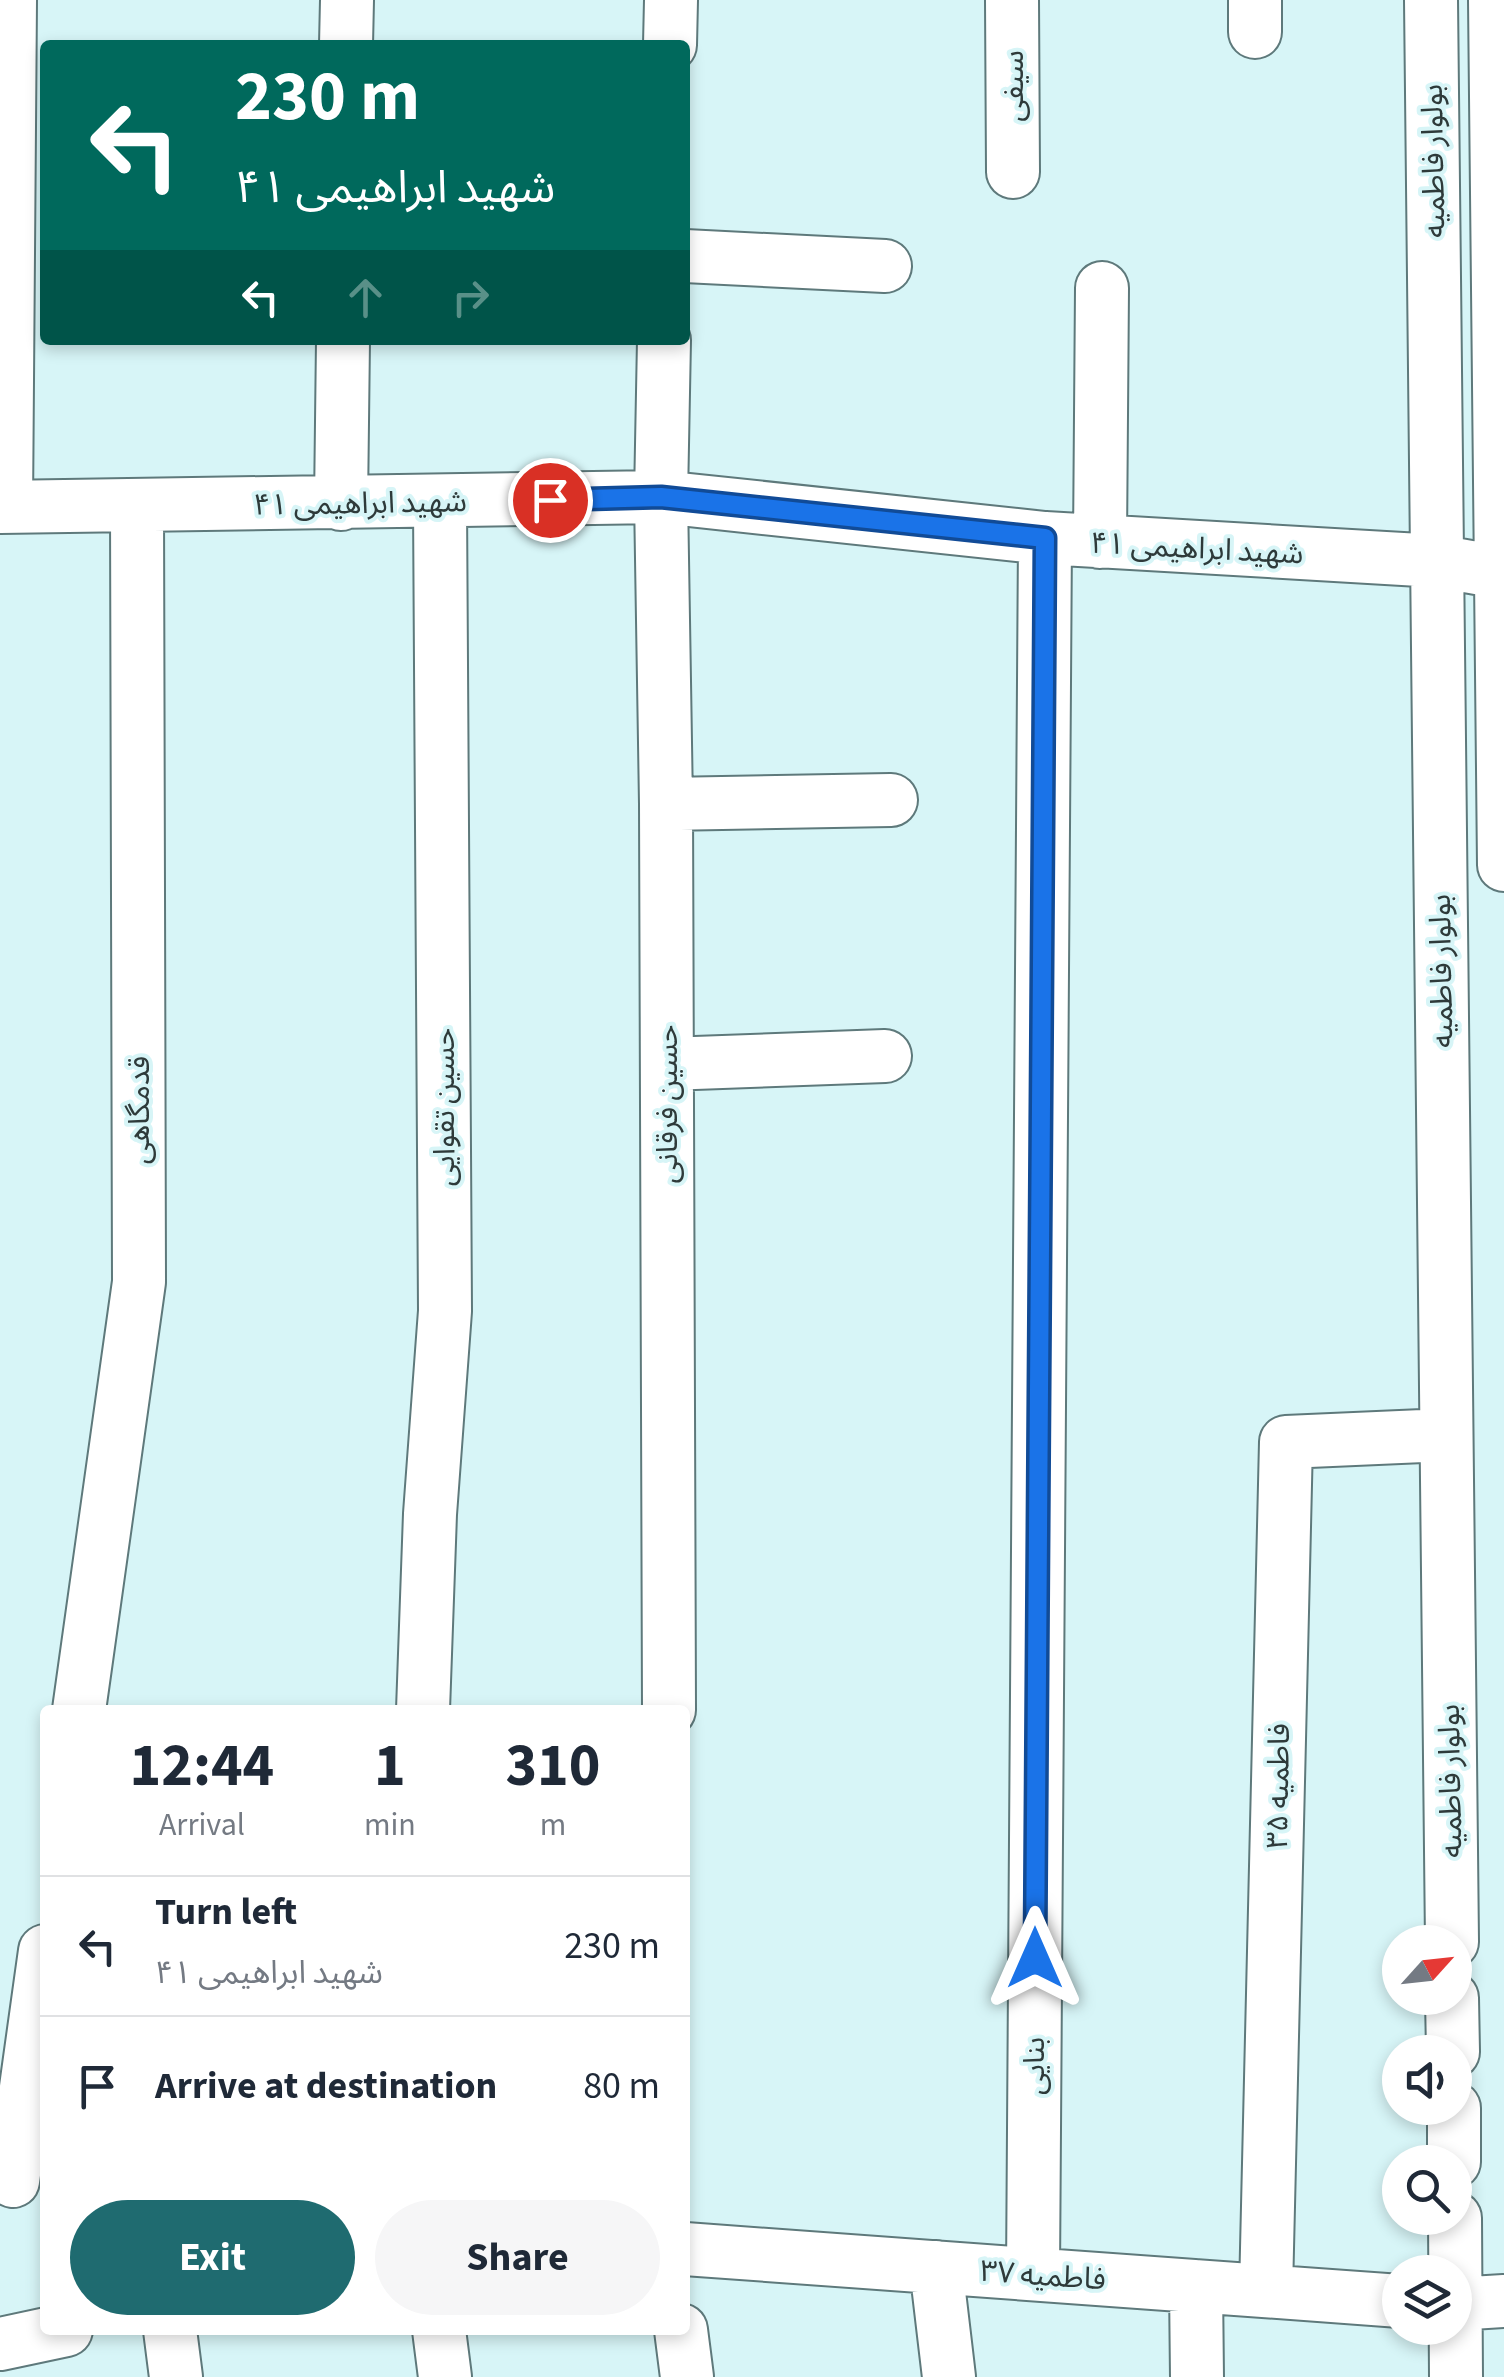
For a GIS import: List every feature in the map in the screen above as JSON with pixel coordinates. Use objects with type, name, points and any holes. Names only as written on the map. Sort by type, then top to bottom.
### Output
[{"type":"street","points":[[3,507],[10,0]]},
{"type":"street","points":[[346,40],[347,0]]},
{"type":"street","points":[[670,40],[671,0]]},
{"type":"street","name":"سیفی","points":[[1012,0],[1013,172]]},
{"type":"street","name":"بولوار فاطمیه","points":[[1431,0],[1452,1925]]},
{"type":"street","points":[[1498,17],[1504,865]]},
{"type":"street","points":[[690,256],[885,266]]},
{"type":"street","points":[[1100,542],[1102,288]]},
{"type":"street","points":[[341,504],[343,345]]},
{"type":"street","name":"حسین فرقانی","points":[[664,345],[661,497],[669,1705]]},
{"type":"street","name":"شهید ابراهیمی ۴۱","points":[[3,507],[661,497],[1045,538],[1437,561],[1502,573]]},
{"type":"street","name":"حسین تقوایی","points":[[423,1705],[430,1514],[445,1311],[440,503]]},
{"type":"street","name":"قدمگاهی","points":[[80,1705],[139,1282],[137,506]]},
{"type":"street","name":"بنایی","points":[[1033,2274],[1045,538]]},
{"type":"street","points":[[666,804],[891,800]]},
{"type":"street","points":[[667,1064],[885,1056]]},
{"type":"street","name":"فاطمیه ۳۵","points":[[1266,2291],[1286,1442],[1446,1435]]},
{"type":"street","points":[[12,2181],[40,1986]]},
{"type":"street","name":"فاطمیه ۳۷","points":[[690,2249],[1382,2299]]},
{"type":"street","points":[[936,2267],[949,2377]]},
{"type":"street","points":[[1196,2286],[1197,2377]]},
{"type":"street","points":[[1472,2303],[1504,2301]]},
{"type":"street","points":[[0,2344],[42,2335]]},
{"type":"street","points":[[171,2335],[176,2377]]},
{"type":"street","points":[[441,2335],[445,2377]]},
{"type":"street","points":[[682,2335],[687,2377]]},
{"type":"street","points":[[1456,2345],[1456,2377]]},
{"type":"route","points":[[550,500],[661,497],[1045,538],[1035,1958]]}]
